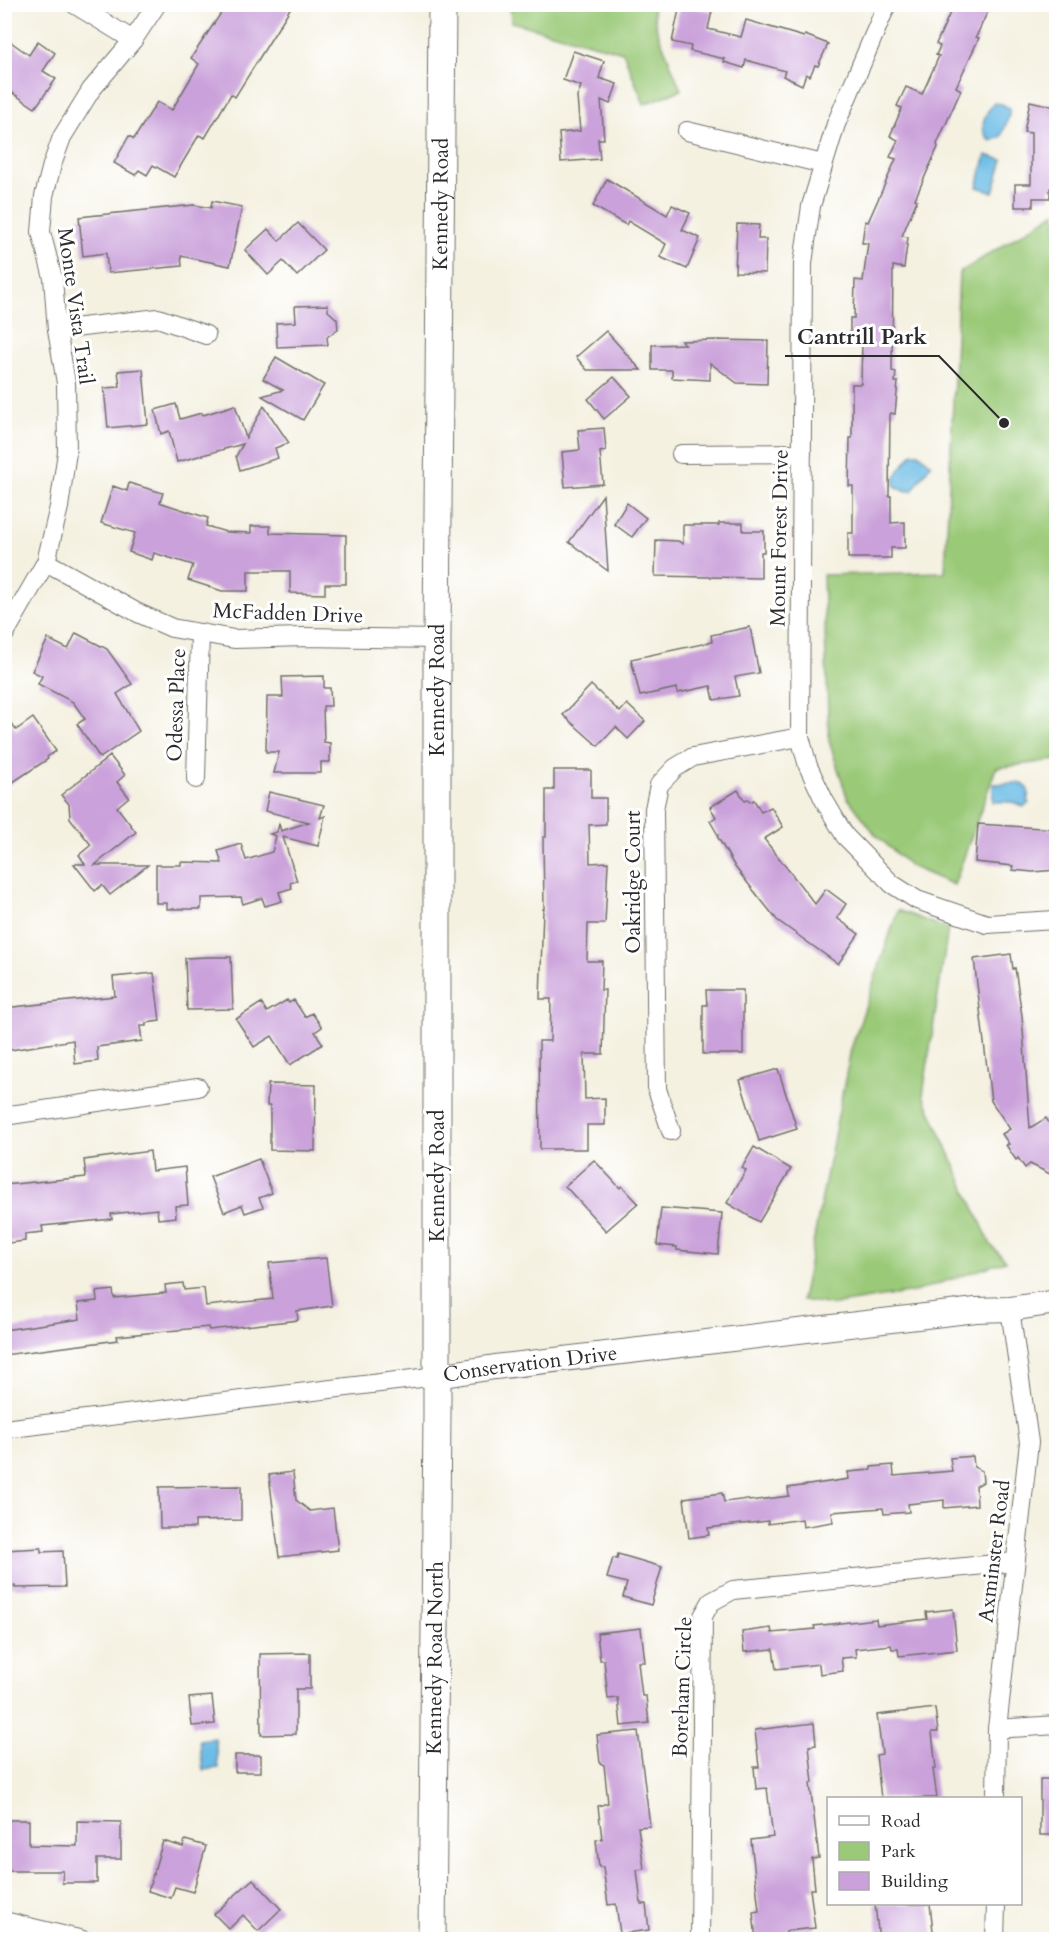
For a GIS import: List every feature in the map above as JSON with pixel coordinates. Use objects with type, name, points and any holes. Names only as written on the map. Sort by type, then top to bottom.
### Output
[{"type":"main road","name":"Kennedy Road","points":[[437,1376],[437,639],[442,4]]},
{"type":"main road","name":"Kennedy Road North","points":[[432,1940],[437,1376]]},
{"type":"street","points":[[74,4],[133,40]]},
{"type":"street","name":"Monte Vista Trail","points":[[4,635],[46,562],[59,507],[67,452],[66,383],[57,330],[53,278],[41,232],[45,196],[52,165],[62,137],[91,90],[133,40],[157,4]]},
{"type":"street","name":"Mount Forest Drive","points":[[887,4],[836,124],[823,164],[811,206],[803,263],[800,737],[808,766],[845,836],[892,884],[917,900],[987,924],[1056,920]]},
{"type":"street","points":[[687,131],[823,164]]},
{"type":"street","points":[[57,330],[159,318],[206,335]]},
{"type":"street","points":[[681,454],[802,453]]},
{"type":"street","name":"McFadden Drive","points":[[46,562],[138,613],[172,628],[234,639],[303,637],[437,639]]},
{"type":"street","name":"Odessa Place","points":[[196,779],[200,633]]},
{"type":"street","name":"Oakridge Court","points":[[671,1131],[657,1089],[654,809],[659,785],[675,768],[693,757],[800,737]]},
{"type":"street","points":[[4,1116],[198,1087]]},
{"type":"street","name":"Conservation Drive","points":[[4,1429],[495,1367],[1056,1302]]},
{"type":"street","name":"Axminster Road","points":[[996,1797],[997,1728],[1029,1442],[1010,1309]]},
{"type":"street","name":"Boreham Circle","points":[[700,1940],[703,1616],[711,1602],[733,1590],[1015,1562]]},
{"type":"street","points":[[997,1728],[1056,1725]]},
{"type":"street","points":[[995,1940],[996,1905]]},
{"type":"street","points":[[4,1921],[83,1940]]},
{"type":"green space","points":[[510,5],[652,5],[657,30],[681,90],[644,104],[623,52],[511,22]]},
{"type":"green space","points":[[1056,212],[1056,760],[996,768],[954,885],[910,866],[875,834],[847,797],[829,741],[823,575],[945,572],[959,273]]},
{"type":"green space","points":[[898,910],[948,929],[923,1095],[991,1245],[1006,1261],[914,1292],[832,1305],[802,1300],[851,1049]]},
{"type":"water","points":[[994,103],[1009,108],[1009,116],[1001,137],[991,141],[983,127],[987,112]]},
{"type":"water","points":[[986,155],[1003,160],[993,192],[977,187]]},
{"type":"water","points":[[913,453],[919,453],[931,464],[912,491],[904,491],[895,486],[896,477]]},
{"type":"water","points":[[993,784],[1025,785],[1028,790],[1029,803],[1023,807],[1013,802],[993,802]]},
{"type":"water","points":[[215,1738],[218,1768],[203,1770],[199,1740]]},
{"type":"building","points":[[227,4],[293,4],[235,97],[231,94],[205,138],[199,135],[174,177],[153,165],[147,175],[139,170],[135,175],[114,163],[129,136],[134,139],[157,102],[172,110],[199,64],[191,58]]},
{"type":"building","points":[[954,4],[991,4],[976,37],[979,38],[956,87],[961,90],[937,144],[938,147],[915,199],[917,200],[902,236],[908,237],[904,268],[893,266],[892,371],[896,372],[895,382],[898,382],[895,414],[890,413],[889,496],[891,496],[891,523],[905,522],[905,548],[891,548],[891,558],[848,558],[848,533],[853,533],[853,486],[849,486],[852,384],[861,384],[862,342],[850,342],[850,318],[854,318],[855,280],[863,281],[868,243],[862,243],[865,221],[868,222],[896,159],[890,157],[898,140],[890,136],[902,108],[897,106],[906,87],[922,94],[939,56],[936,55],[940,46],[936,44]]},
{"type":"building","points":[[680,5],[712,11],[708,29],[741,37],[746,20],[804,37],[805,35],[828,44],[818,66],[815,65],[810,76],[806,74],[802,85],[783,76],[785,71],[746,60],[744,68],[724,62],[725,59],[690,51],[691,46],[672,42]]},
{"type":"building","points":[[4,37],[29,55],[38,41],[55,53],[43,71],[56,79],[35,108],[4,87]]},
{"type":"building","points":[[573,51],[604,61],[599,78],[617,84],[610,104],[601,100],[604,139],[598,139],[600,159],[561,162],[559,133],[580,131],[577,97],[581,86],[563,80]]},
{"type":"building","points":[[1030,101],[1056,107],[1056,184],[1054,188],[1050,188],[1050,198],[1033,198],[1033,207],[1015,207],[1015,184],[1031,184],[1031,133],[1024,132]]},
{"type":"building","points":[[607,179],[667,215],[672,205],[690,213],[682,230],[700,238],[687,269],[660,257],[666,244],[628,221],[626,225],[593,206]]},
{"type":"building","points":[[212,201],[242,207],[230,266],[181,256],[182,266],[108,273],[106,253],[83,256],[79,217],[194,205],[211,208]]},
{"type":"building","points":[[298,223],[324,250],[297,276],[283,261],[268,275],[245,250],[268,229],[279,241]]},
{"type":"building","points":[[737,224],[759,225],[758,239],[766,239],[765,273],[735,272]]},
{"type":"building","points":[[328,305],[328,311],[337,319],[338,329],[327,337],[328,345],[277,347],[276,323],[296,322],[295,306]]},
{"type":"building","points":[[606,331],[641,370],[587,370],[576,357]]},
{"type":"building","points":[[717,340],[768,341],[767,384],[737,383],[710,363],[710,380],[672,378],[672,370],[652,370],[652,345]]},
{"type":"building","points":[[276,357],[324,385],[303,420],[262,396],[283,390],[263,379]]},
{"type":"building","points":[[143,369],[148,424],[108,428],[104,388],[120,387],[118,371]]},
{"type":"building","points":[[614,377],[631,396],[604,419],[588,399]]},
{"type":"building","points":[[176,404],[180,419],[235,405],[246,438],[264,406],[289,443],[275,448],[278,458],[240,470],[236,456],[243,444],[177,462],[169,431],[161,434],[155,410]]},
{"type":"building","points":[[604,428],[606,451],[600,452],[603,484],[565,487],[562,452],[580,450],[578,430]]},
{"type":"building","points":[[129,483],[163,493],[160,502],[208,518],[206,526],[226,532],[251,533],[251,526],[270,526],[270,533],[346,535],[346,584],[325,584],[325,594],[290,593],[290,571],[248,571],[248,591],[222,591],[188,580],[193,565],[154,553],[152,560],[129,552],[135,533],[101,523],[113,486],[127,491]]},
{"type":"building","points":[[603,495],[608,571],[569,542]]},
{"type":"building","points":[[627,503],[646,518],[632,537],[614,524]]},
{"type":"building","points":[[719,523],[743,523],[743,531],[764,531],[761,578],[655,576],[656,540],[678,541],[683,544],[683,525],[719,525]]},
{"type":"building","points":[[750,627],[759,673],[735,677],[739,696],[714,700],[711,686],[678,693],[677,688],[640,696],[631,659],[712,642],[711,635]]},
{"type":"building","points":[[76,633],[107,649],[132,684],[117,694],[139,731],[100,758],[77,724],[85,719],[73,702],[38,684],[42,676],[32,671],[48,639],[68,649]]},
{"type":"building","points":[[324,676],[324,688],[330,688],[331,706],[323,706],[324,742],[330,743],[330,762],[321,762],[321,773],[274,773],[279,752],[266,752],[267,697],[283,697],[282,677]]},
{"type":"building","points":[[591,685],[620,712],[627,704],[645,721],[628,739],[616,727],[598,746],[563,715]]},
{"type":"building","points":[[4,714],[16,730],[33,718],[56,751],[47,757],[48,759],[4,788]]},
{"type":"building","points":[[110,756],[125,775],[117,782],[129,797],[117,807],[136,832],[95,865],[148,865],[110,895],[102,885],[95,891],[74,864],[85,864],[79,855],[91,845],[70,818],[69,804],[61,795]]},
{"type":"building","points":[[554,770],[591,770],[591,798],[606,798],[606,824],[589,825],[590,863],[608,862],[605,924],[588,924],[587,961],[602,961],[601,990],[605,990],[603,1054],[584,1054],[585,1099],[605,1098],[605,1125],[587,1125],[587,1149],[540,1149],[539,1041],[550,1041],[551,999],[540,999],[544,909],[543,837],[546,837],[546,790],[554,790]]},
{"type":"building","points":[[738,790],[745,801],[754,800],[761,812],[771,807],[783,827],[764,839],[815,904],[826,889],[846,904],[837,918],[859,934],[838,964],[777,920],[735,867],[717,836],[710,821],[716,817],[710,807]]},
{"type":"building","points":[[269,792],[324,805],[320,818],[325,816],[318,846],[283,837],[297,881],[290,883],[292,888],[279,892],[282,901],[265,906],[262,898],[243,904],[241,897],[201,898],[201,909],[167,909],[167,903],[156,903],[156,865],[181,865],[181,862],[222,863],[218,851],[241,844],[246,860],[272,852],[276,836],[270,834],[277,832],[279,824],[281,831],[309,822],[265,811]]},
{"type":"building","points":[[978,824],[1056,829],[1056,870],[1033,872],[1012,870],[1013,866],[975,862]]},
{"type":"building","points":[[1011,954],[1022,1016],[1030,1128],[1046,1118],[1056,1134],[1056,1177],[1030,1164],[1025,1168],[1018,1158],[1016,1160],[1002,1134],[1010,1129],[991,1101],[974,959]]},
{"type":"building","points":[[231,957],[233,1009],[187,1010],[185,958]]},
{"type":"building","points":[[154,973],[160,1021],[140,1026],[142,1041],[97,1047],[98,1061],[75,1064],[73,1040],[4,1051],[4,1008],[115,996],[113,977]]},
{"type":"building","points":[[706,990],[743,990],[743,1054],[703,1054],[703,1005],[707,1005]]},
{"type":"building","points":[[287,1000],[289,1003],[294,1000],[305,1017],[312,1013],[322,1027],[315,1032],[323,1044],[290,1065],[272,1036],[254,1047],[236,1019],[261,1003],[267,1012]]},
{"type":"building","points":[[778,1069],[797,1129],[759,1141],[740,1080]]},
{"type":"building","points":[[268,1084],[316,1085],[315,1151],[270,1150]]},
{"type":"building","points":[[754,1147],[791,1169],[759,1222],[727,1203],[746,1170],[742,1168]]},
{"type":"building","points":[[150,1151],[152,1171],[185,1167],[188,1205],[175,1206],[176,1217],[158,1219],[157,1209],[111,1214],[112,1219],[42,1226],[43,1232],[25,1234],[25,1241],[8,1243],[4,1185],[86,1177],[84,1160]]},
{"type":"building","points":[[259,1159],[272,1193],[259,1198],[263,1207],[245,1213],[242,1205],[224,1212],[210,1177]]},
{"type":"building","points":[[594,1160],[620,1188],[622,1186],[638,1203],[606,1231],[565,1186]]},
{"type":"building","points":[[661,1208],[722,1213],[718,1254],[677,1250],[677,1247],[657,1245]]},
{"type":"building","points":[[326,1258],[332,1306],[297,1311],[298,1320],[209,1330],[208,1327],[117,1336],[118,1340],[4,1355],[4,1330],[80,1319],[78,1303],[97,1301],[96,1292],[113,1290],[114,1298],[166,1293],[165,1285],[183,1283],[184,1290],[204,1288],[206,1306],[273,1299],[269,1263]]},
{"type":"building","points":[[973,1456],[974,1467],[982,1471],[983,1482],[976,1486],[977,1505],[944,1508],[944,1500],[908,1504],[909,1512],[884,1514],[883,1508],[832,1512],[833,1522],[803,1527],[802,1519],[768,1524],[768,1521],[708,1528],[709,1535],[689,1538],[684,1498],[722,1493],[724,1502],[789,1496],[788,1488],[849,1479],[848,1472],[871,1470],[871,1467],[893,1465],[894,1476],[952,1471],[950,1458]]},
{"type":"building","points":[[293,1472],[296,1500],[310,1511],[333,1508],[338,1550],[279,1557],[269,1475]]},
{"type":"building","points":[[241,1486],[241,1520],[195,1521],[195,1528],[160,1528],[159,1487]]},
{"type":"building","points":[[41,1548],[41,1552],[63,1551],[65,1587],[15,1588],[15,1586],[4,1586],[4,1550]]},
{"type":"building","points":[[618,1554],[662,1567],[651,1605],[623,1597],[627,1583],[607,1578],[613,1558],[617,1559]]},
{"type":"building","points":[[953,1609],[957,1650],[899,1656],[898,1649],[892,1649],[891,1645],[855,1649],[856,1657],[841,1658],[843,1671],[820,1674],[819,1664],[776,1669],[773,1649],[744,1652],[742,1632],[771,1628],[772,1633],[815,1629],[814,1626],[876,1619],[877,1625],[927,1619],[926,1612]]},
{"type":"building","points":[[641,1628],[645,1662],[638,1662],[642,1696],[646,1696],[649,1723],[621,1726],[618,1698],[608,1699],[604,1660],[600,1660],[597,1633]]},
{"type":"building","points":[[310,1653],[310,1689],[296,1689],[296,1734],[261,1735],[260,1654]]},
{"type":"building","points":[[212,1696],[215,1724],[192,1726],[189,1698]]},
{"type":"building","points":[[935,1708],[938,1732],[932,1732],[937,1797],[881,1797],[876,1755],[882,1754],[877,1715]]},
{"type":"building","points":[[814,1723],[816,1745],[809,1746],[813,1783],[810,1783],[819,1858],[812,1859],[815,1889],[810,1889],[815,1928],[786,1931],[787,1940],[756,1940],[753,1912],[759,1911],[751,1840],[773,1837],[767,1788],[756,1789],[754,1767],[759,1767],[755,1730]]},
{"type":"building","points":[[638,1731],[650,1826],[638,1827],[644,1869],[637,1870],[641,1904],[646,1904],[649,1930],[620,1934],[616,1904],[608,1905],[603,1867],[599,1867],[596,1840],[602,1839],[598,1806],[608,1803],[604,1765],[600,1763],[597,1735]]},
{"type":"building","points":[[235,1755],[261,1755],[261,1772],[235,1772]]},
{"type":"building","points":[[1040,1779],[1056,1779],[1056,1835],[1040,1835]]},
{"type":"building","points":[[4,1820],[29,1820],[29,1845],[77,1846],[77,1821],[121,1822],[121,1859],[97,1859],[97,1883],[62,1883],[63,1871],[5,1871]]},
{"type":"building","points":[[185,1840],[206,1846],[193,1892],[175,1887],[171,1898],[148,1891],[163,1841],[183,1847]]},
{"type":"building","points":[[253,1879],[281,1909],[258,1931],[243,1915],[229,1929],[214,1914]]},
{"type":"building","points":[[875,1905],[930,1905],[934,1940],[879,1940]]},
{"type":"place","name":"Cantrill Park","points":[[1004,423]]}]
